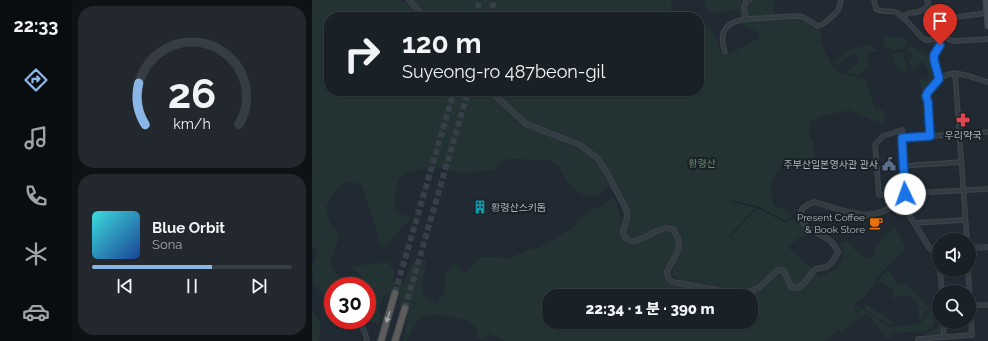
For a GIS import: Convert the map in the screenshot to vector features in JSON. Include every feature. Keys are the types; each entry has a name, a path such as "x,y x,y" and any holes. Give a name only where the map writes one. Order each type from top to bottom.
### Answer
{"highway":[{"path":"381,341 395,293"},
{"path":"395,341 405,308"}],"main road":[{"path":"986,0 988,26"}],"street":[{"path":"409,0 420,12"},
{"path":"746,19 744,8 746,1 749,0"},
{"path":"725,52 721,41 724,31 730,23 746,19 796,16 803,17 818,26 824,24 835,15 838,11 841,0"},
{"path":"874,0 876,10 894,12 902,17 921,37 926,40 944,37 953,41 988,39"},
{"path":"927,0 939,38 940,45 934,55 939,79"},
{"path":"902,17 912,12 917,13 929,6"},
{"path":"931,12 938,12 956,17 987,13"},
{"path":"956,73 966,233"},
{"path":"930,136 928,102 926,96 939,79 949,74 956,73 988,82"},
{"path":"495,96 526,124 580,145 598,159 626,210 627,215 623,232 626,239 629,241 636,241 660,230 668,228 674,230 678,237 680,246 678,254 667,272 668,277 672,282 738,294 749,292 761,287 778,270 782,270 785,272 791,286 796,288 801,286 816,269 826,267 831,264 838,252 829,240 806,227 801,222 800,214 803,208 815,202 844,211 864,215 874,214 895,204 900,205 932,249"},
{"path":"905,194 902,130 883,136 875,145 879,195 905,194 988,189"},
{"path":"902,138 988,132"},
{"path":"903,166 962,162"},
{"path":"914,223 965,220"},
{"path":"976,248 988,247"},
{"path":"976,305 988,305"},
{"path":"363,329 367,341"},
{"path":"944,329 944,337"},
{"path":"918,340 972,335 972,329"},
{"path":"962,336 963,341"}],"green space":[{"path":"312,0 398,0 411,7 415,12 324,12 324,96 491,96 517,121 589,154 598,164 609,185 599,195 589,196 579,193 567,182 559,166 548,160 507,159 499,163 495,169 472,173 461,173 435,168 412,171 406,173 398,181 394,209 401,214 411,217 410,221 402,227 391,241 383,247 379,244 376,228 361,184 345,182 332,195 326,210 330,222 338,232 338,241 330,261 332,268 340,277 324,277 324,293 317,289 313,281 312,265 318,250 312,248"},
{"path":"412,0 673,0 671,6 672,12 422,12"},
{"name":"황령산","path":"705,0 774,0 774,19 799,20 821,30 821,42 832,66 839,73 865,79 875,108 884,110 885,124 864,117 850,110 819,117 809,123 809,135 813,142 815,161 810,165 782,165 775,175 771,184 771,193 774,206 787,210 795,221 813,233 797,239 788,247 812,269 803,282 795,286 781,267 774,271 757,286 749,289 720,289 681,281 672,273 682,249 678,236 671,226 661,227 639,238 631,239 628,237 626,232 629,217 612,177 596,154 578,143 525,121 497,96 704,96 704,22 712,31 723,56 746,46 760,37 759,33 740,23 740,11 730,10 718,13 709,10 704,5"},
{"path":"885,37 902,37 907,43 903,48 895,50 883,46"},
{"path":"872,44 873,49 878,51 867,53 868,69 862,71 859,76 846,72 858,63 859,58 856,53 836,65 834,62 855,46 856,48"},
{"path":"910,45 930,57 934,75 923,91 919,81 922,79 925,81 929,74 925,63 920,62 917,67 912,70 909,61 913,57 911,50 906,51"},
{"path":"903,52 907,69 902,73 901,70 898,71 897,66 895,66 892,54"},
{"path":"610,198 615,198 620,214 621,234 622,237 628,242 634,244 669,230 676,237 677,245 675,253 667,269 666,275 668,281 677,285 696,289 542,289 542,329 758,329 758,292 768,284 779,272 783,273 791,289 799,289 805,285 815,272 820,276 837,269 844,255 839,243 847,240 851,246 866,259 875,255 875,248 894,226 906,248 880,274 868,293 854,304 856,312 859,315 852,324 843,332 838,329 825,341 507,341 488,333 484,339 476,339 478,330 469,321 444,315 428,315 418,319 406,341 403,341 409,309 399,307 400,295 384,295 379,307 380,318 378,323 376,322 376,277 361,277 360,274 348,266 388,262 394,271 394,282 402,286 412,264 424,259 426,262 422,283 423,296 436,303 443,295 446,286 444,278 445,274 455,264 466,274 479,257 498,257 509,259 528,250 539,248 573,228 583,215 590,212 589,209 600,207 611,200"},
{"path":"888,270 898,284 907,285 927,306 932,305 932,307 926,311 921,320 918,320 919,310 915,301 905,295 901,295 894,299 892,297 894,294 892,288 878,281"},
{"path":"855,304 861,310 863,309 884,324 894,327 921,323 928,313 932,311 932,328 925,331 890,333 890,339 887,339 867,313 857,320 860,314"},
{"path":"866,304 875,311 884,314 885,317 897,325 888,324 879,319 864,308"},
{"path":"312,311 321,323 319,341 312,341"},
{"path":"944,329 944,334 942,336 926,337 926,333"}],"waterway":[{"path":"731,201 757,207 786,222 795,216"},
{"path":"729,237 757,207"}],"tunnel":[{"path":"476,12 480,0"},
{"path":"491,12 494,0"},
{"path":"395,293 453,96"},
{"path":"405,308 467,96"}],"place":[{"name":"우리약국","path":"963,120"},
{"name":"주부산일본영사관 관사","path":"889,164"},
{"name":"황령산스키돔","path":"480,207"},
{"name":"Present Coffee & Book Store","path":"876,223"}],"route":[{"path":"905,194 902,138 930,136 928,102 926,96 939,79 935,66 934,55 940,45"}]}
